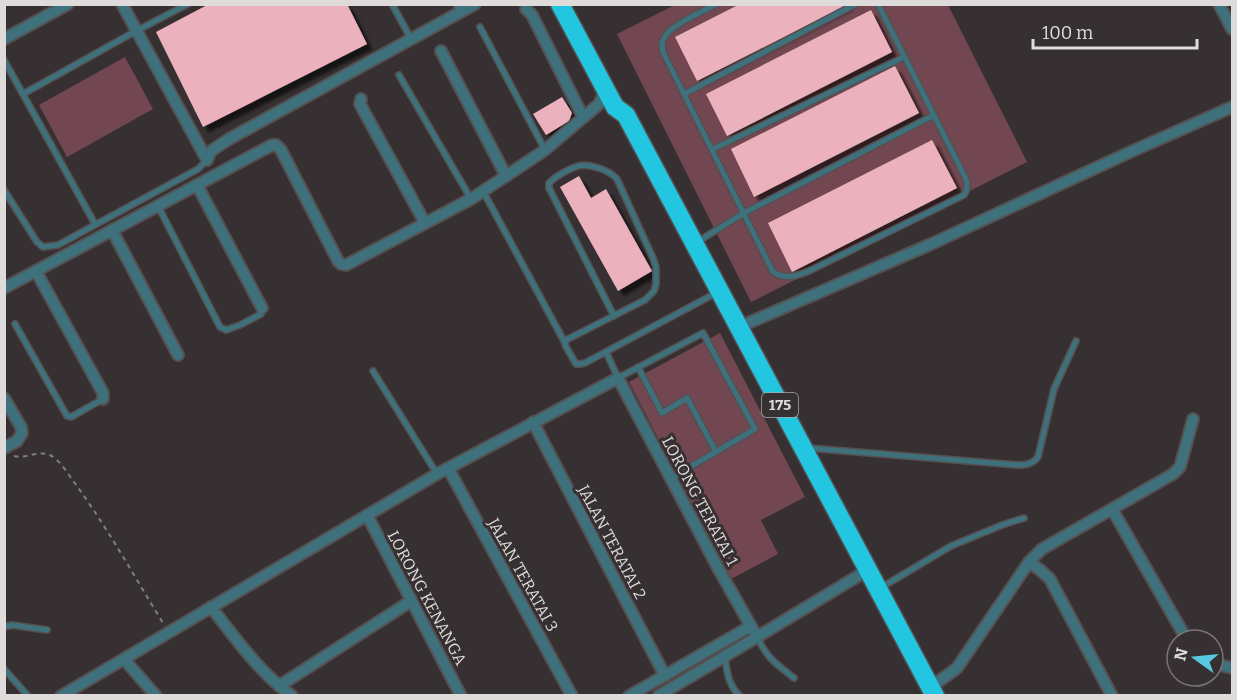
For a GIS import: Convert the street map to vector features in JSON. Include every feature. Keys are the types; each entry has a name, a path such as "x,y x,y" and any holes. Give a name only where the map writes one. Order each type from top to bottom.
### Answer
{"highway":[{"name":"175","path":"560,4 611,103 720,291 933,692"},
{"name":"175","path":"573,4 625,101 611,103"}],"street":[{"path":"4,39 68,4"},
{"path":"122,4 207,160"},
{"path":"207,160 211,151 229,140 411,39 458,8 475,4"},
{"path":"1219,4 1233,29"},
{"path":"526,9 532,15 582,117"},
{"path":"441,51 506,176"},
{"path":"361,99 360,104 425,223"},
{"path":"4,288 274,145 281,150 338,261 344,265 471,199 544,150 582,117 611,103"},
{"path":"739,327 929,246 1128,153 1233,107"},
{"path":"197,185 262,308"},
{"path":"112,230 178,355"},
{"path":"36,271 103,393 103,399"},
{"path":"61,696 437,474 618,378"},
{"name":"LORONG TERATAI 1","path":"618,378 757,637"},
{"path":"4,398 21,427 22,433 9,452"},
{"path":"933,692 957,668 1029,562 1042,549 1173,474 1180,467 1192,418"},
{"name":"JALAN TERATAI 2","path":"533,422 665,676"},
{"name":"JALAN TERATAI 3","path":"448,468 572,696"},
{"path":"1112,509 1180,628"},
{"name":"LORONG KENANGA","path":"367,515 461,696"},
{"path":"1029,562 1050,579 1112,696"},
{"path":"658,696 868,570"},
{"path":"279,686 411,601"},
{"path":"211,607 252,660 292,696"},
{"path":"629,696 751,626"},
{"path":"124,659 156,696"}],"lane":[{"path":"23,94 188,4"},
{"path":"392,4 411,39"},
{"path":"716,4 668,32 662,44 663,52 773,272 787,277 810,271 964,195 966,191 967,181 878,4"},
{"path":"684,94 856,4"},
{"path":"480,27 544,150"},
{"path":"713,150 904,57"},
{"path":"4,60 95,224"},
{"path":"399,75 471,199"},
{"path":"694,244 744,213 934,115"},
{"path":"4,190 37,242 43,247 58,245 198,169 207,160"},
{"path":"565,343 566,340 614,316 645,300 650,296 656,284 656,267 653,258 617,179 602,169 577,166 553,179 549,183 549,188 614,316"},
{"path":"483,191 578,364 585,363 720,291"},
{"path":"158,206 220,327 226,330 240,325 261,314 262,308"},
{"path":"15,324 67,416 71,417 103,399"},
{"path":"606,352 618,378 703,333 755,429 671,478"},
{"path":"803,448 1017,465 1034,462 1039,454 1054,389 1076,341"},
{"path":"638,367 662,413 687,398 716,452"},
{"path":"374,371 437,474"},
{"path":"878,589 951,546 1024,518"},
{"path":"4,627 12,625 47,630"},
{"path":"757,637 772,661 794,678"},
{"path":"725,655 730,683 740,696"},
{"path":"4,669 28,696"}],"path":[{"path":"9,452 20,457 49,454 56,459 103,524 169,633"}],"shaded area":[{"path":"675,5 948,5 1027,162 751,302 617,34"},
{"path":"125,57 153,109 67,157 39,105"},
{"path":"720,333 805,497 761,520 778,554 731,579 629,382"}],"building":[{"path":"209,4 347,4 367,44 203,127 156,32"},
{"path":"740,4 849,4 697,81 675,37"},
{"path":"871,10 892,52 727,136 706,94"},
{"path":"895,66 919,113 754,197 731,149"},
{"path":"562,97 572,113 569,121 546,135 533,114"},
{"path":"932,140 957,188 792,272 768,223"},
{"path":"579,176 591,198 606,189 652,271 618,291 560,187"}]}
